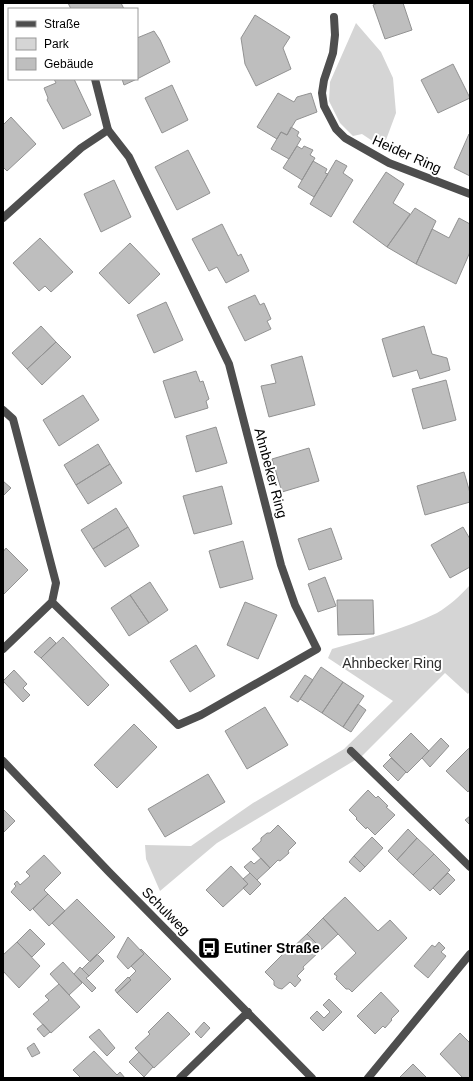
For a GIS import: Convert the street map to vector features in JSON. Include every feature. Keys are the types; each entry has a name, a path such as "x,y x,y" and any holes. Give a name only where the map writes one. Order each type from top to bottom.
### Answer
{"street":[{"name":"Heider Ring","path":"334,16 335,35 333,53 324,80 322,93 324,106 336,129 344,138 389,164 470,194"},
{"path":"3,218 81,148 108,130 95,80"},
{"name":"Ahnbeker Ring","path":"52,602 178,725 201,715 317,648 295,605 281,565 229,364 129,157 108,130"},
{"path":"3,410 13,419 56,583 52,602 3,649"},
{"path":"351,751 470,867"},
{"name":"Schulweg","path":"3,761 109,872 312,1078"},
{"path":"368,1078 470,954"},
{"path":"180,1078 248,1012"}],"green space":[{"path":"356,23 381,52 393,78 396,113 383,148 362,134 353,136 340,123 329,101 330,82"},
{"name":"Ahnbecker Ring","path":"470,585 470,691 468,694 445,673 362,756 217,843 160,891 146,859 145,845 191,846 253,803 344,749 393,701 328,658 332,649 399,629 437,613 455,600"}],"building":[{"path":"68,3 121,3 124,8 70,8"},
{"path":"378,3 403,3 412,30 385,39 373,5"},
{"path":"255,15 290,37 283,48 291,69 256,86 245,64 241,38"},
{"path":"154,31 160,40 170,62 138,78 138,38"},
{"path":"453,64 470,98 438,113 421,80"},
{"path":"54,80 74,80 91,115 63,129 47,100 48,98 44,88 56,83"},
{"path":"122,80 135,80 124,85"},
{"path":"172,85 188,120 162,133 145,98"},
{"path":"278,93 294,102 297,97 311,93 317,112 296,120 287,135 281,132 277,139 257,127"},
{"path":"11,117 36,144 7,171 3,167 3,125"},
{"path":"291,127 299,132 297,136 301,139 289,159 271,149 281,132 287,135"},
{"path":"470,134 470,176 454,168"},
{"path":"297,146 302,149 304,146 313,150 310,155 315,158 302,180 283,168"},
{"path":"188,150 210,193 177,210 155,167"},
{"path":"336,160 347,166 343,173 353,180 331,217 310,204"},
{"path":"313,161 327,169 325,173 328,174 314,197 298,187"},
{"path":"386,172 404,184 393,203 410,214 387,247 353,222"},
{"path":"114,180 131,217 101,232 84,194"},
{"path":"415,208 436,221 416,264 387,247"},
{"path":"459,218 470,224 470,252 456,284 416,264 432,229 449,238"},
{"path":"222,224 238,256 241,254 249,271 226,283 217,267 209,271 192,239"},
{"path":"40,238 73,272 51,292 45,286 39,291 13,263"},
{"path":"130,243 160,274 129,304 99,273"},
{"path":"255,295 260,305 264,303 271,319 267,321 271,329 245,341 228,307"},
{"path":"166,302 183,340 154,353 137,315"},
{"path":"41,326 56,342 27,369 12,353"},
{"path":"424,326 432,354 447,358 450,370 420,379 417,370 393,377 382,339"},
{"path":"56,342 71,357 42,385 27,369"},
{"path":"302,356 315,405 269,417 261,386 276,383 271,365"},
{"path":"196,371 200,382 203,381 209,399 206,401 208,408 175,418 163,381"},
{"path":"446,380 456,420 423,429 412,389"},
{"path":"83,395 99,420 59,446 43,420"},
{"path":"216,427 227,463 196,472 186,436"},
{"path":"98,444 110,464 76,485 64,465"},
{"path":"309,448 319,481 282,492 272,459"},
{"path":"110,464 122,483 88,504 76,485"},
{"path":"464,472 470,493 470,502 425,515 417,486"},
{"path":"3,481 11,488 3,496"},
{"path":"222,486 232,524 194,534 183,496"},
{"path":"116,508 128,527 93,549 81,530"},
{"path":"128,527 139,546 105,567 93,549"},
{"path":"463,527 470,539 470,567 450,578 431,545"},
{"path":"331,528 342,559 309,570 298,539"},
{"path":"243,541 253,579 220,588 209,551"},
{"path":"6,548 28,570 3,595 3,552"},
{"path":"325,577 336,606 318,612 308,584"},
{"path":"150,582 168,610 149,623 130,595"},
{"path":"130,595 149,623 129,636 111,608"},
{"path":"337,600 373,600 374,634 338,635"},
{"path":"245,602 277,615 258,659 227,645"},
{"path":"50,637 56,643 41,658 34,652"},
{"path":"63,637 109,685 88,706 41,658"},
{"path":"196,645 215,676 190,692 170,661"},
{"path":"321,667 343,682 322,713 300,699"},
{"path":"14,670 27,684 23,688 30,695 23,702 3,681"},
{"path":"305,675 313,680 298,702 290,697"},
{"path":"343,682 364,696 343,727 322,713"},
{"path":"358,704 366,710 351,732 343,727"},
{"path":"265,707 288,745 247,769 225,731"},
{"path":"134,724 157,747 117,788 94,765"},
{"path":"411,733 429,751 407,773 389,755"},
{"path":"441,738 449,746 430,767 422,758"},
{"path":"470,748 470,789 468,792 446,771"},
{"path":"391,758 406,772 398,781 383,766"},
{"path":"208,774 225,802 165,837 148,809"},
{"path":"368,790 376,798 378,796 388,806 386,807 395,815 375,835 367,827 366,829 349,810"},
{"path":"3,809 15,821 3,833"},
{"path":"470,816 470,825 465,820"},
{"path":"278,825 296,843 288,851 289,853 280,861 278,860 270,868 252,849 261,841 261,838 267,833 270,833"},
{"path":"408,829 417,838 397,860 388,851"},
{"path":"372,837 383,848 365,867 354,856"},
{"path":"417,838 434,854 413,875 397,860"},
{"path":"434,854 450,870 430,891 413,875"},
{"path":"44,855 61,873 44,890 48,894 30,911 11,892 16,886 14,884 17,881 20,885 30,876 26,872"},
{"path":"354,856 365,867 360,872 349,862"},
{"path":"261,858 270,868 257,880 244,867 251,861 254,864"},
{"path":"231,866 248,884 223,907 206,890"},
{"path":"250,873 261,884 250,895 243,888 248,884 243,879"},
{"path":"448,873 455,880 440,895 433,888"},
{"path":"48,894 65,911 49,926 33,909"},
{"path":"345,897 378,931 390,920 407,938 352,992 349,989 346,989 336,979 337,976 334,974 356,953 323,918"},
{"path":"77,899 115,937 90,962 52,923"},
{"path":"323,918 338,934 322,949 307,934"},
{"path":"30,929 45,944 32,957 17,942"},
{"path":"307,934 322,949 303,967 304,969 297,976 301,980 295,987 290,982 282,989 278,988 274,985 274,981 265,972 286,951 287,953"},
{"path":"128,937 144,954 128,969 117,957"},
{"path":"17,942 40,966 19,988 3,971 3,955"},
{"path":"439,942 445,948 441,952 446,956 428,978 414,966 432,945 435,947"},
{"path":"141,949 171,979 137,1013 117,993 131,980 129,978 136,971 131,966 144,954 140,950"},
{"path":"97,954 104,961 89,976 82,969"},
{"path":"63,962 82,983 69,995 50,974"},
{"path":"80,967 89,976 86,978 96,988 92,992 74,974"},
{"path":"128,977 131,980 117,993 115,990"},
{"path":"59,984 80,1007 51,1033 33,1014 49,1000 45,996"},
{"path":"381,992 399,1011 385,1028 383,1026 375,1034 357,1016"},
{"path":"329,999 342,1012 323,1031 310,1018 317,1011 324,1018 330,1012 323,1005"},
{"path":"168,1012 190,1034 154,1068 135,1048 150,1034 148,1032"},
{"path":"204,1022 210,1028 201,1038 195,1032"},
{"path":"43,1024 50,1032 44,1037 37,1029"},
{"path":"99,1029 115,1048 107,1056 89,1037"},
{"path":"460,1033 470,1043 470,1078 463,1078 440,1054"},
{"path":"34,1043 40,1053 32,1057 27,1048"},
{"path":"94,1051 117,1075 120,1072 125,1078 81,1078 73,1070"},
{"path":"139,1052 153,1067 144,1077 129,1062"},
{"path":"413,1064 427,1078 399,1078"}],"place":[{"name":"Eutiner Straße","path":"209,948"}]}
